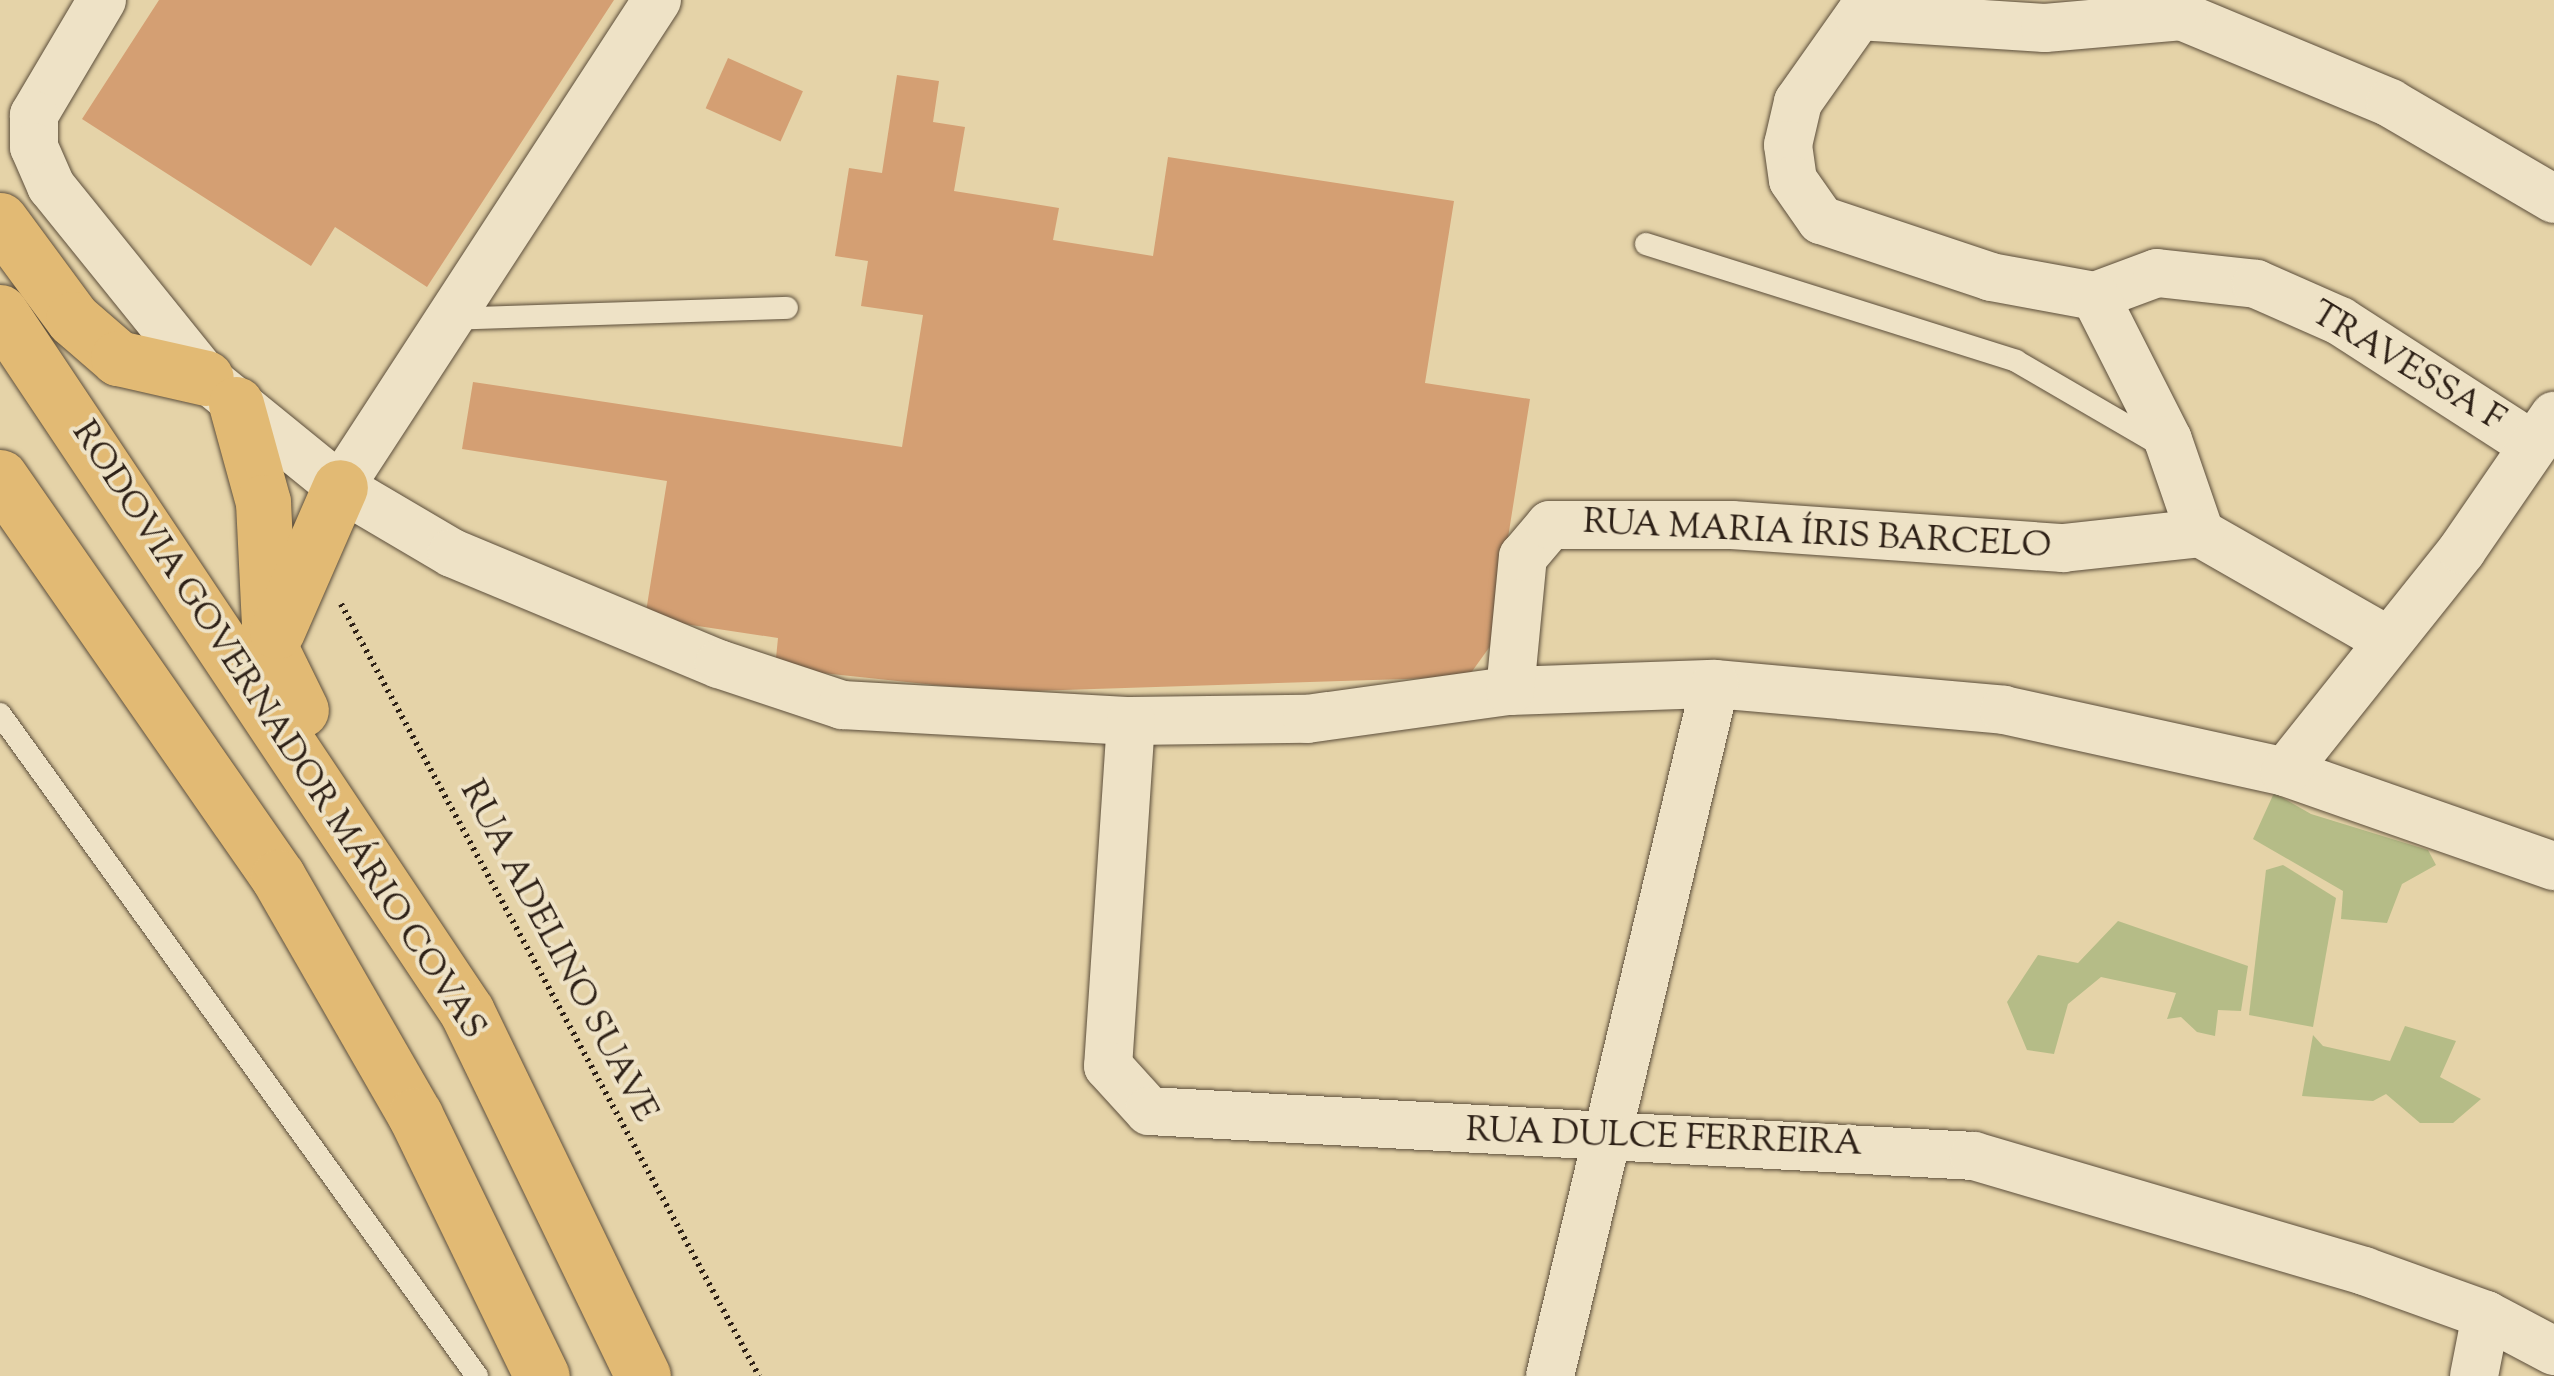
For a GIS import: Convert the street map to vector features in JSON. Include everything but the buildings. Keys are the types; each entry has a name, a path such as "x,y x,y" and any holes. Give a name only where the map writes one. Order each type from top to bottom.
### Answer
{"highway":[{"path":"0,220 73,319 118,358 221,391 262,502 270,647 308,725 334,810"},
{"name":"RODOVIA GOVERNADOR MÁRIO COVAS","path":"0,312 467,1012 643,1376"},
{"path":"270,647 340,487"},
{"path":"10,499 278,877 415,1115 542,1376"}],"street":[{"path":"102,0 50,80 34,114 34,147 51,186 221,391 340,487 517,584 842,705 1131,721 1307,720 1510,691 1715,684 2004,710 2285,772 2554,866"},
{"path":"340,487 656,0"},
{"path":"2384,638 2200,534 2173,453 2094,296 1991,277 1821,220 1793,180 1788,145 1798,102 1864,8 2045,28 2164,8 2390,103 2554,199"},
{"name":"TRAVESSA F","path":"2094,296 2157,273 2256,284 2340,321 2542,430"},
{"path":"2285,772 2384,638 2462,550 2542,430"},
{"name":"RUA MARIA ÍRIS BARCELO","path":"1510,691 1522,557 1550,525 1732,525 2063,548 2200,534"},
{"path":"1550,1376 1715,684"},
{"name":"RUA DULCE FERREIRA","path":"1131,721 1108,1066 1132,1100 1148,1112 1609,1139 1788,1140 1974,1156 2154,1203 2486,1315 2554,1350"},
{"path":"2474,1376 2486,1315"}],"lane":[{"path":"1646,244 2016,361 2173,453"},
{"path":"449,319 787,308"},
{"path":"0,714 477,1376"}],"path":[{"name":"RUA ADELINO SUAVE","path":"312,550 759,1376"}],"green space":[{"path":"2274,793 2311,814 2428,850 2436,865 2402,884 2387,923 2341,919 2343,891 2253,839"},
{"path":"2283,865 2336,898 2313,1027 2249,1015 2266,870"},
{"path":"2118,921 2248,966 2241,1011 2218,1010 2215,1036 2197,1032 2181,1017 2167,1019 2176,993 2101,977 2068,1004 2054,1054 2027,1050 2007,1002 2038,955 2078,963"},
{"path":"2405,1026 2456,1041 2440,1077 2481,1099 2453,1123 2420,1123 2386,1094 2373,1101 2302,1096 2313,1035 2323,1046 2390,1061"}]}
